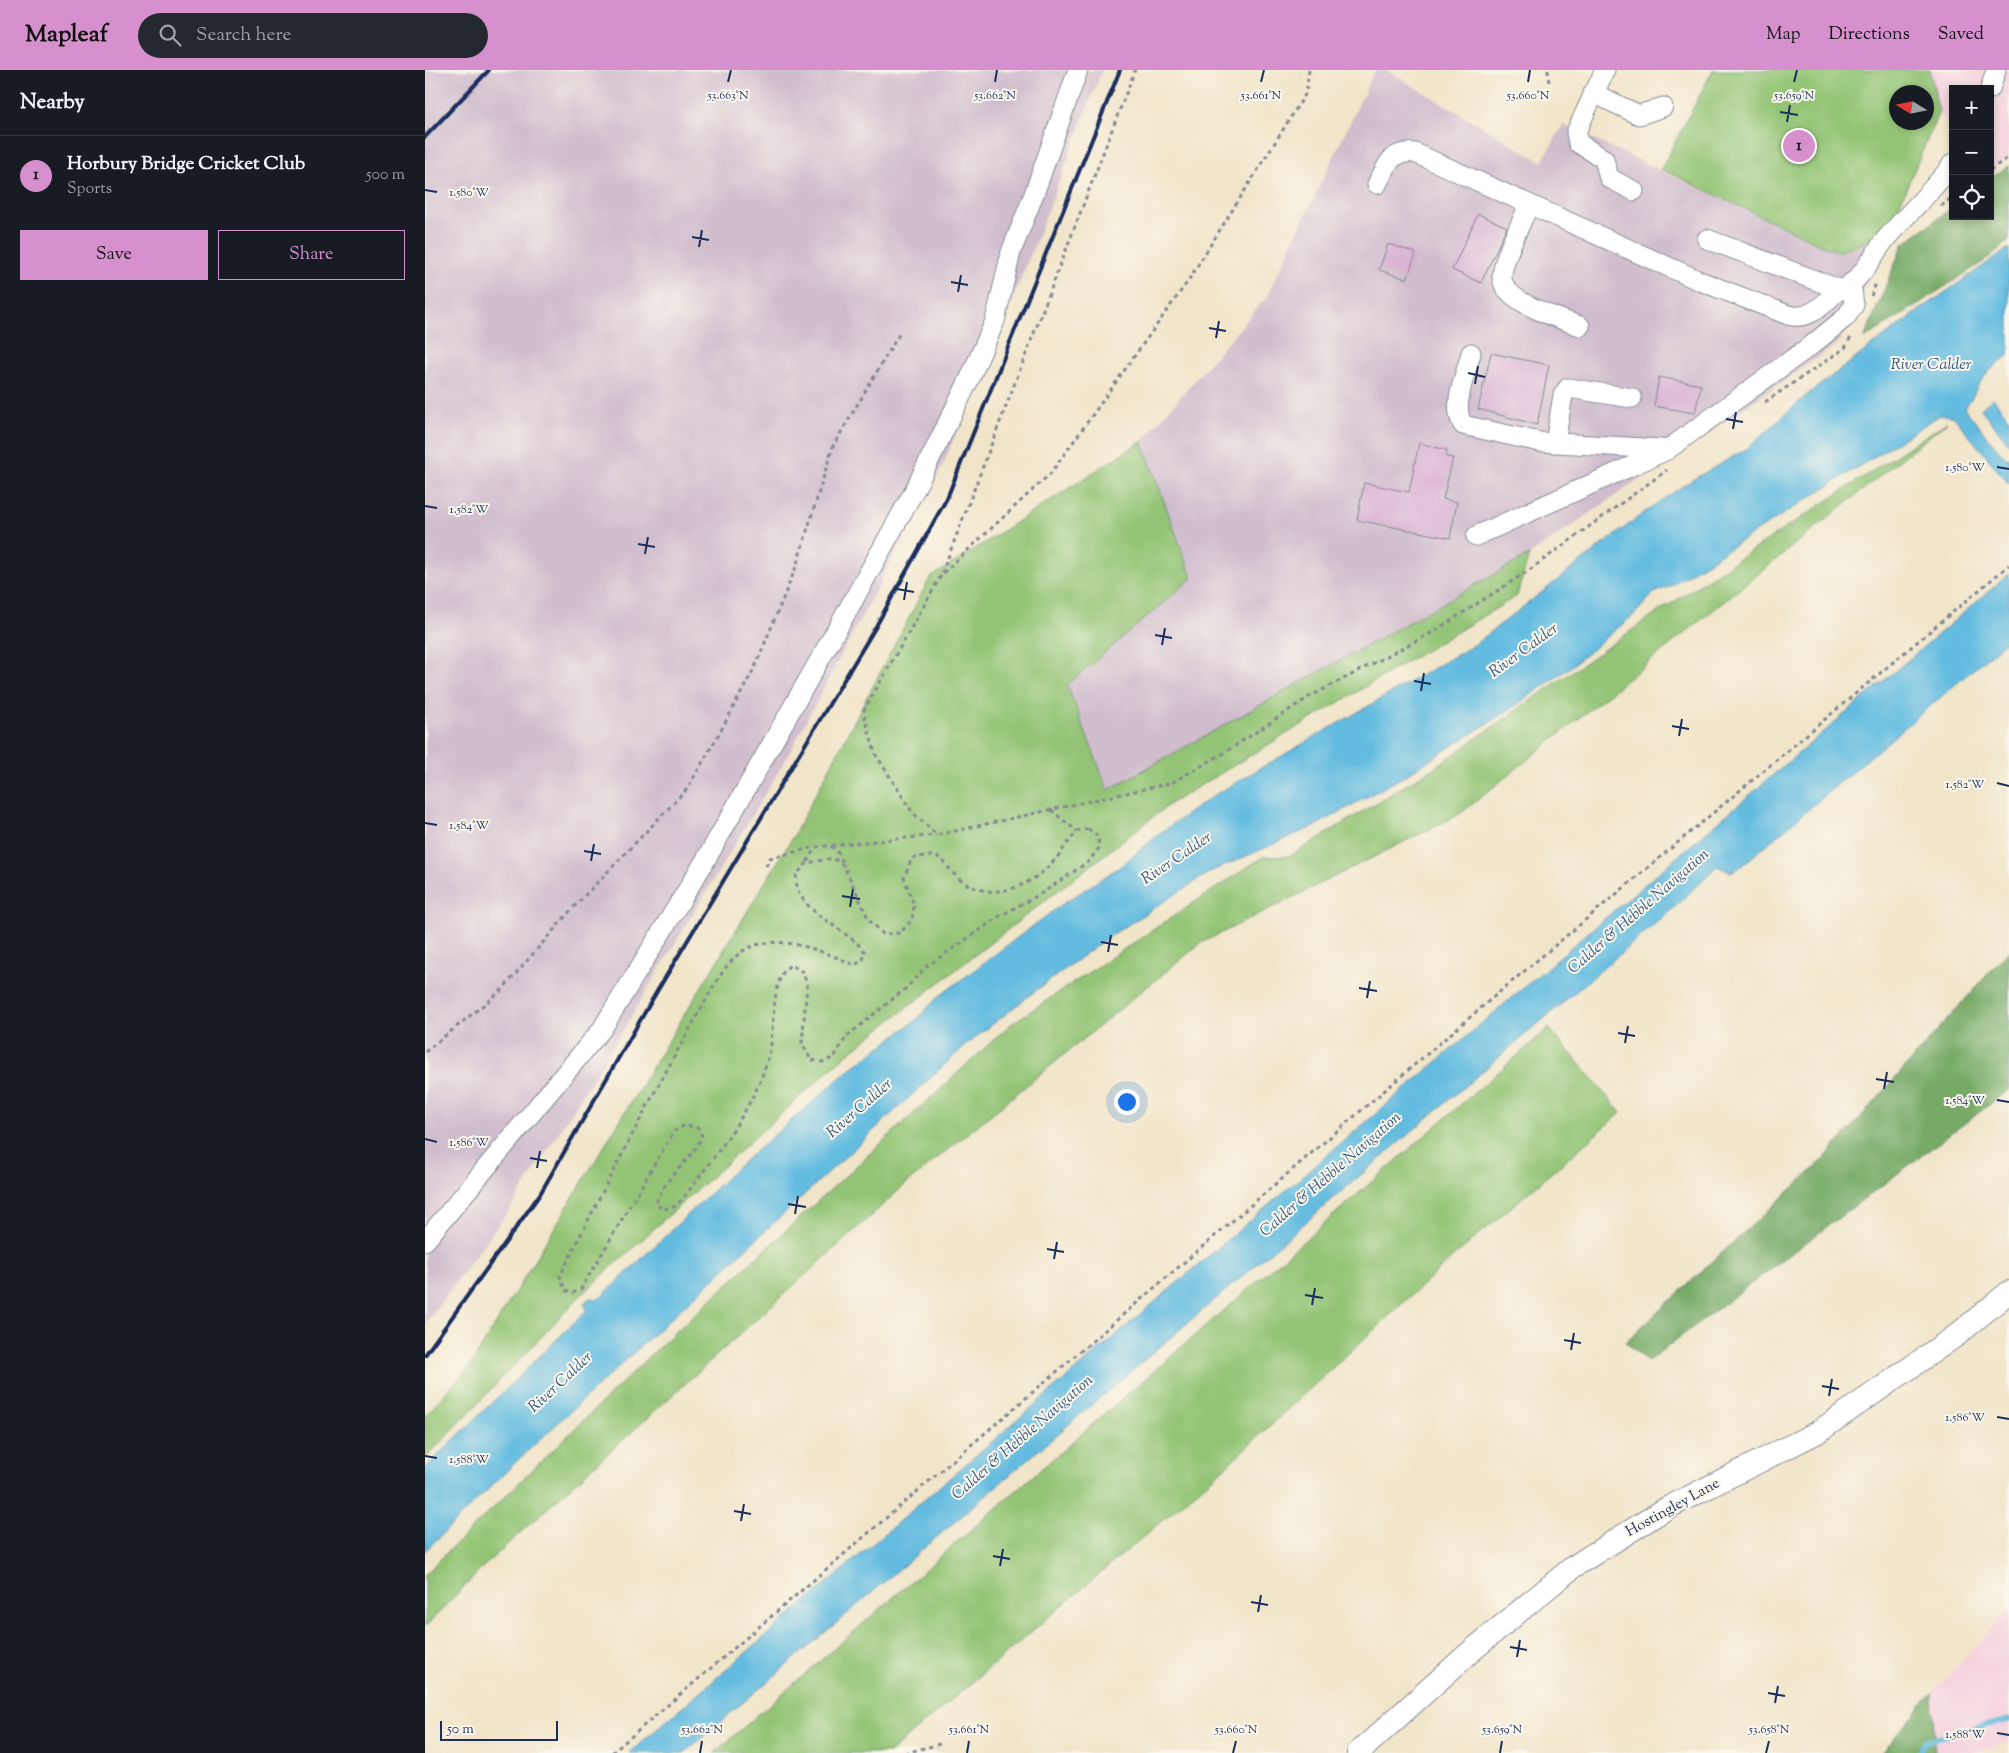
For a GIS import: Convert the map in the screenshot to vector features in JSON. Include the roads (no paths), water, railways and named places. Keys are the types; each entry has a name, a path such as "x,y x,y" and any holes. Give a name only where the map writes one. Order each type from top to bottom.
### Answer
{"main road":[{"name":"Hostingley Lane","path":"1358,1753 1469,1653 1573,1567 1667,1508 1818,1432 1957,1335 2009,1292"}],"street":[{"path":"425,1241 602,1030 705,861 840,624 913,493 970,378 995,321 1011,252 1034,194 1078,70"},
{"path":"1605,70 1593,92 1576,132 1578,143 1604,159 1609,178 1634,191"},
{"path":"1991,85 1996,70"},
{"path":"1593,92 1639,115 1663,107"},
{"path":"1377,184 1392,157 1403,151 1415,153 1700,281 1797,317 1815,311 1844,287 1949,169"},
{"path":"1529,205 1504,267 1503,282 1526,305 1580,326"},
{"path":"1476,536 1670,458 1846,317 1854,305 1844,287 1707,239"},
{"path":"1471,354 1458,407 1458,417 1463,425 1540,442 1670,458"},
{"path":"1555,443 1563,395 1568,388 1632,398"}],"water":[{"name":"River Calder","path":"2009,248 2009,355 1979,384 1964,408 2006,459 2009,457 2009,484 1953,416 1940,415 1670,586 1654,593 1636,613 1572,666 1515,706 1406,775 1315,826 1210,872 1104,940 967,1044 519,1459 425,1551 425,1468 587,1310 584,1303 590,1298 599,1299 740,1165 849,1070 916,1020 937,998 1061,905 1121,866 1160,833 1216,794 1474,645 1650,508 1692,480 1748,448 1808,394 1917,312"},
{"path":"1993,398 2009,418 2009,444 1981,409"},
{"name":"Calder & Hebble Navigation","path":"2009,574 2009,639 1739,868 1730,872 1717,866 1676,906 684,1753 629,1753 1143,1312"}],"waterway":[{"path":"1918,1753 1927,1740 2009,1720"}],"railway":[{"path":"425,137 489,70"},
{"path":"425,1355 540,1194 656,993 875,628 947,498 1120,70"}],"place":[{"name":"Horbury Bridge Cricket Club","path":"1799,146"}]}
